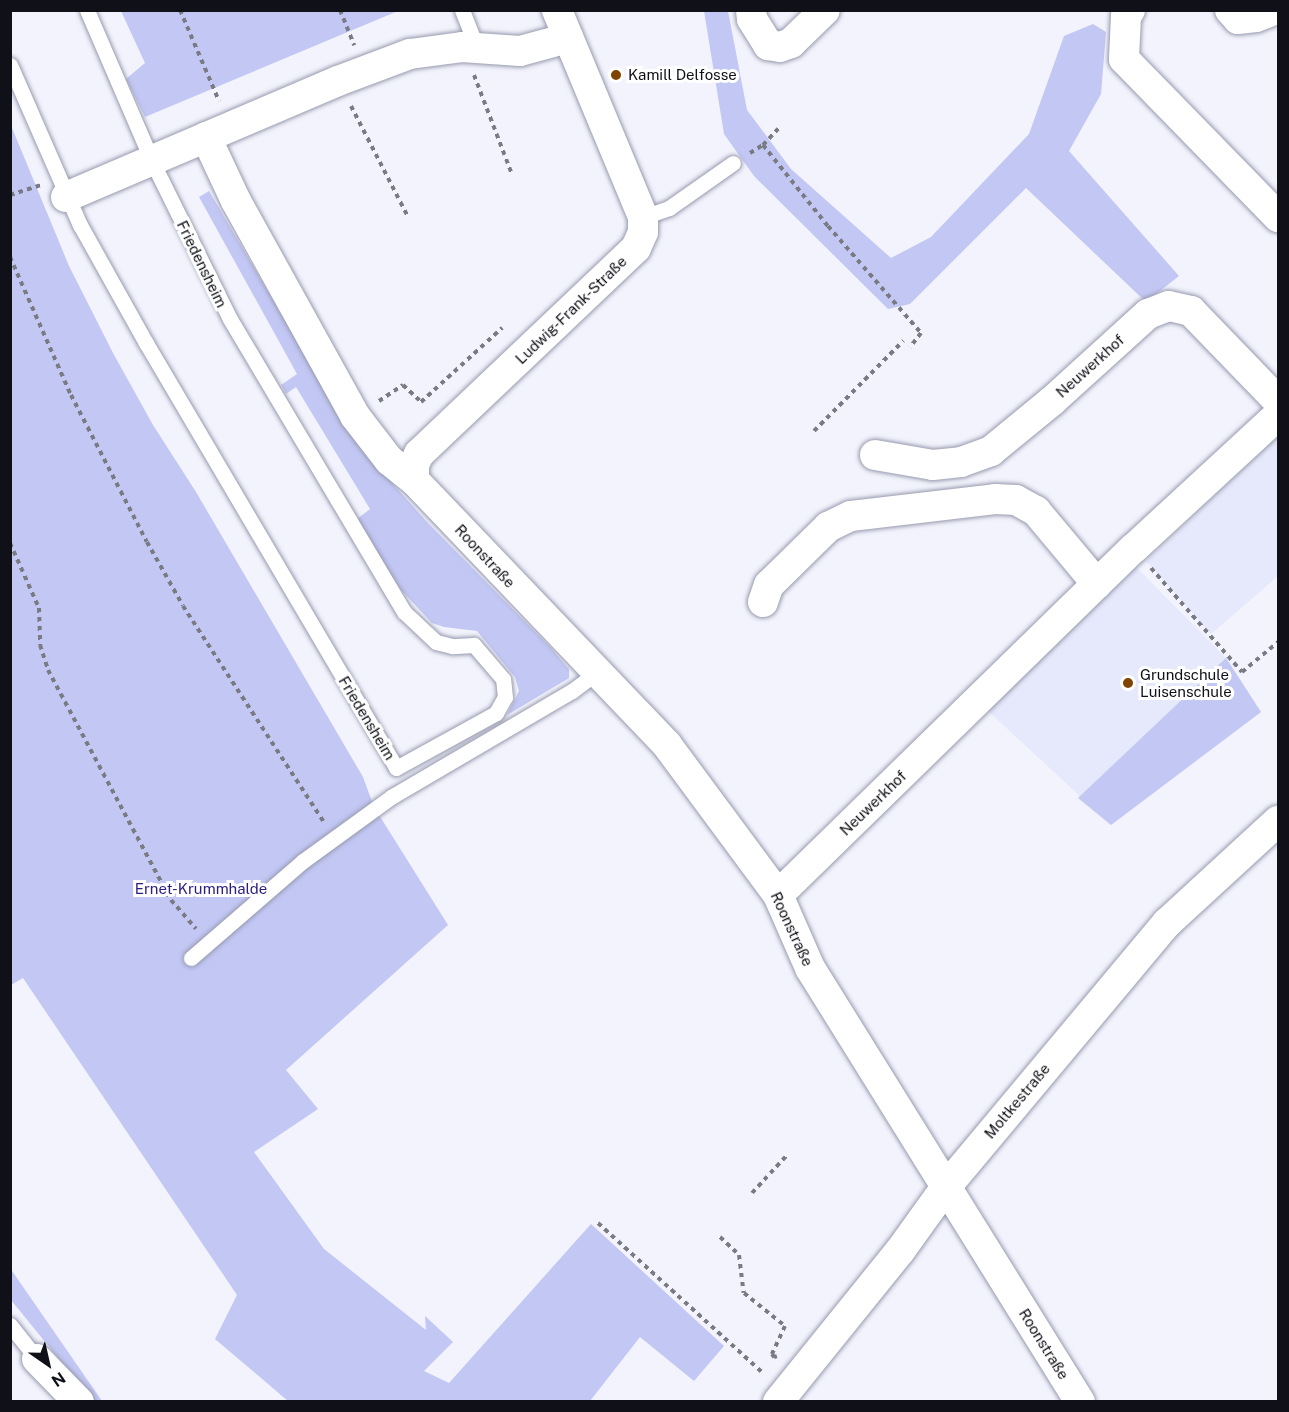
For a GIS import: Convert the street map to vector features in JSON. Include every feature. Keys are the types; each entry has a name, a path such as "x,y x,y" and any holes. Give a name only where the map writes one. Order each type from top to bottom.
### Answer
{"street":[{"path":"557,10 643,217"},
{"path":"751,10 752,19 768,45 780,47 791,43 825,10"},
{"path":"1130,10 1126,16 1124,59 1278,217"},
{"path":"1230,10 1238,19 1256,17 1274,10"},
{"path":"66,197 351,76 410,54 470,47 520,51 568,38"},
{"path":"218,132 237,201 355,416 389,460 414,480"},
{"name":"Ludwig-Frank-Straße","path":"414,480 414,465 419,454 636,248 643,232 643,217"},
{"name":"Neuwerkhof","path":"875,455 933,465 961,462 991,451 1148,314 1169,306 1191,311 1278,401"},
{"name":"Neuwerkhof","path":"778,895 1134,548 1278,415"},
{"name":"Roonstraße","path":"414,480 687,768 778,895 810,968 1080,1401"},
{"path":"763,602 769,585 828,526 851,516 995,499 1016,500 1036,511 1097,584"},
{"name":"Moltkestraße","path":"778,1401 900,1251 946,1187 1167,922 1278,821"},
{"path":"37,1359 79,1401"}],"lane":[{"name":"Friedensheim","path":"10,65 66,197 146,343 396,768 496,712 505,697 502,679 474,645 452,646 436,642 404,612 230,319 152,161 87,10"},
{"path":"462,10 470,47"},
{"path":"643,217 669,208 733,163"},
{"path":"191,958 212,942 232,920 334,838 391,797 572,691 596,674"},
{"path":"10,1325 37,1359"}],"path":[{"path":"180,10 218,132"},
{"path":"340,10 351,76 408,217"},
{"path":"470,47 511,172"},
{"path":"733,163 764,145 779,128"},
{"path":"764,145 828,226 921,333 910,347"},
{"path":"10,257 71,395 162,570 334,838"},
{"path":"355,416 403,386 421,402 502,328"},
{"path":"814,431 903,341"},
{"path":"10,543 39,608 40,645 48,670 171,900 193,927 212,942"},
{"path":"1134,548 1242,672 1278,642"},
{"path":"752,1193 788,1154"},
{"path":"598,1223 753,1365"},
{"path":"720,1237 739,1255 744,1293 785,1326"}],"shaded area":[{"path":"1278,436 1278,576 1211,634 1146,561"},
{"name":"Grundschule Luisenschule","path":"1136,567 1226,658 1261,712 1111,825 986,709"}],"green space":[{"path":"121,11 398,11 145,117 126,79 145,63"},
{"path":"704,11 728,11 747,110 791,169 891,258 931,237 1029,134 1064,36 1093,24 1106,32 1101,94 1069,151 1179,276 1146,302 1026,188 910,304 888,309 754,176 724,134"},
{"name":"Ernet-Krummhalde","path":"10,123 69,266 113,353 153,425 196,492 363,777 374,807 448,925 286,1070 318,1109 254,1152 324,1249 426,1330 425,1316 453,1342 424,1371 449,1383 591,1224 724,1346 694,1381 640,1337 590,1401 288,1401 215,1339 237,1295 23,978 11,985"},
{"path":"209,191 335,406 373,462 428,523 549,646 569,669 569,678 507,715 519,691 515,677 477,631 444,627 432,623 401,590 356,520 370,509 296,387 286,394 281,385 297,374 199,197"},
{"path":"1226,658 1261,712 1111,825 1078,798"},
{"path":"10,1268 102,1401 93,1401 11,1300"}],"place":[{"name":"Kamill Delfosse","path":"616,75"},
{"name":"Grundschule Luisenschule","path":"1128,683"}]}
